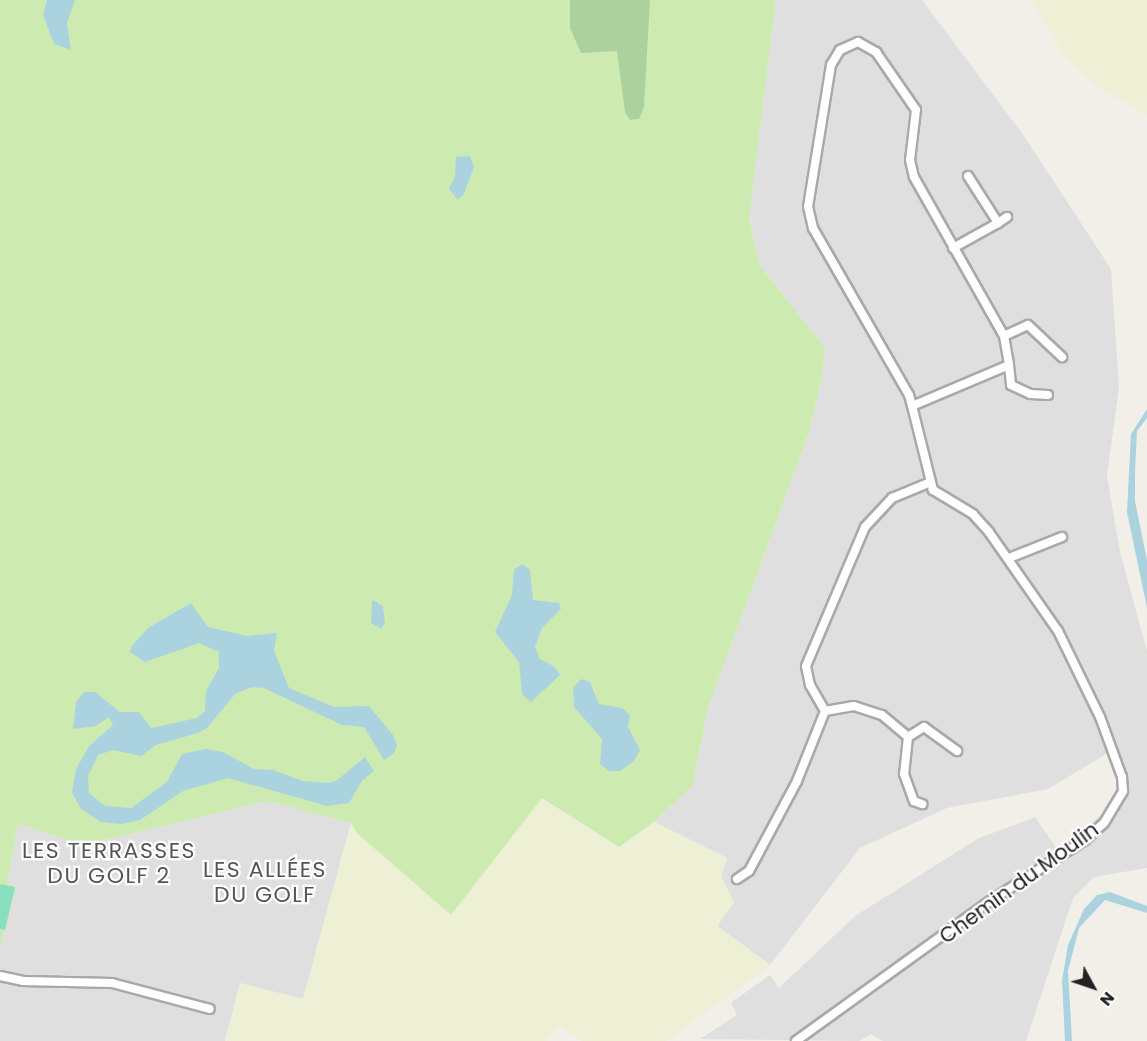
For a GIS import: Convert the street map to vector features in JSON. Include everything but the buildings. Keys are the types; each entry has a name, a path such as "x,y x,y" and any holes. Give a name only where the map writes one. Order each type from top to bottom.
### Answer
{"street":[{"path":"825,711 810,685 806,666 865,527 892,498 931,482 909,395 852,292 823,251 808,207 827,81 840,50 858,42 869,45 916,110 912,169 953,248 1004,336 1011,385 1030,394 1047,394"},
{"path":"968,176 998,223"},
{"path":"953,248 1007,218"},
{"path":"1004,336 1028,325 1062,357"},
{"path":"912,406 1009,365"},
{"name":"Chemin du Moulin","path":"796,1041 990,901 1085,840 1104,823 1118,802 1122,777 1100,717 1058,631 1009,558 973,514 939,497 931,482"},
{"path":"1009,558 1062,537"},
{"path":"825,711 854,706 873,712 908,737"},
{"path":"737,879 749,870 796,782 825,711"},
{"path":"908,737 924,727 957,751"},
{"path":"908,737 904,774 914,801 922,804"},
{"path":"0,976 23,981 112,983 210,1010"}],"shaded area":[{"path":"776,0 922,0 1024,136 1111,269 1119,387 1107,476 1120,552 1147,651 1147,868 1094,877 1073,898 1026,1041 883,1041 871,1034 859,1041 700,1039 737,1015 731,1003 770,975 779,988 855,916 979,838 1035,817 1057,849 1125,798 1113,750 1048,789 947,808 860,848 770,965 717,926 734,902 721,877 727,858 654,822 693,785 707,711 808,435 821,382 825,347 760,266 749,218"},
{"path":"267,801 351,823 303,999 240,984 225,1041 0,1041 0,947 16,887 7,884 18,824 84,845"}],"green space":[{"path":"0,0 776,0 749,219 760,266 825,347 821,382 808,435 707,711 693,785 654,822 619,847 542,798 451,915 358,834 351,823 267,801 84,845 18,824 7,884 16,887 0,947"},
{"path":"570,0 650,0 644,107 639,119 630,120 625,112 617,51 581,53 570,28"},
{"path":"1032,0 1147,0 1147,116 1098,87 1064,55"},
{"path":"542,798 618,847 654,822 727,858 721,877 734,902 717,926 770,965 666,1041 582,1041 558,1025 547,1041 225,1041 240,983 303,999 351,823 358,834 450,914"},
{"path":"0,884 15,887 5,930 0,929"}],"water":[{"path":"47,0 75,0 67,23 71,50 54,44 43,15"},
{"path":"470,156 474,167 464,194 458,200 449,189 455,176 456,157"},
{"path":"1147,409 1147,418 1137,431 1135,501 1147,560 1147,608 1127,512 1131,434"},
{"path":"523,564 530,570 533,600 559,603 561,609 542,628 535,647 540,659 555,667 560,675 531,702 522,694 519,662 495,632 512,595 514,569"},
{"path":"372,600 383,606 385,623 381,629 371,623"},
{"path":"191,603 208,627 247,636 277,633 274,651 289,688 334,707 369,706 393,735 397,745 394,753 384,760 364,727 342,725 264,688 252,687 235,694 207,728 198,733 156,745 141,756 113,750 98,755 88,776 89,793 105,806 131,808 167,782 182,754 206,749 223,752 254,769 273,770 303,781 327,783 336,781 365,757 374,771 362,781 349,803 327,806 228,778 183,791 140,820 121,824 101,822 81,809 72,793 76,769 89,746 113,725 109,717 96,726 73,729 76,702 84,692 95,692 120,712 139,712 151,728 197,718 205,711 206,691 219,668 219,652 199,643 145,662 130,652 131,647 148,628"},
{"path":"581,679 590,682 599,704 622,708 630,715 628,727 640,750 634,761 620,771 609,771 600,764 602,739 574,707 573,688"},
{"path":"1110,892 1147,906 1147,913 1105,900 1079,928 1068,971 1072,1041 1065,1041 1062,980 1068,945 1084,909 1097,895"}],"district":[{"name":"LES TERRASSES DU GOLF 2","path":"109,862"},
{"name":"LES ALLÉES DU GOLF","path":"265,882"}]}
